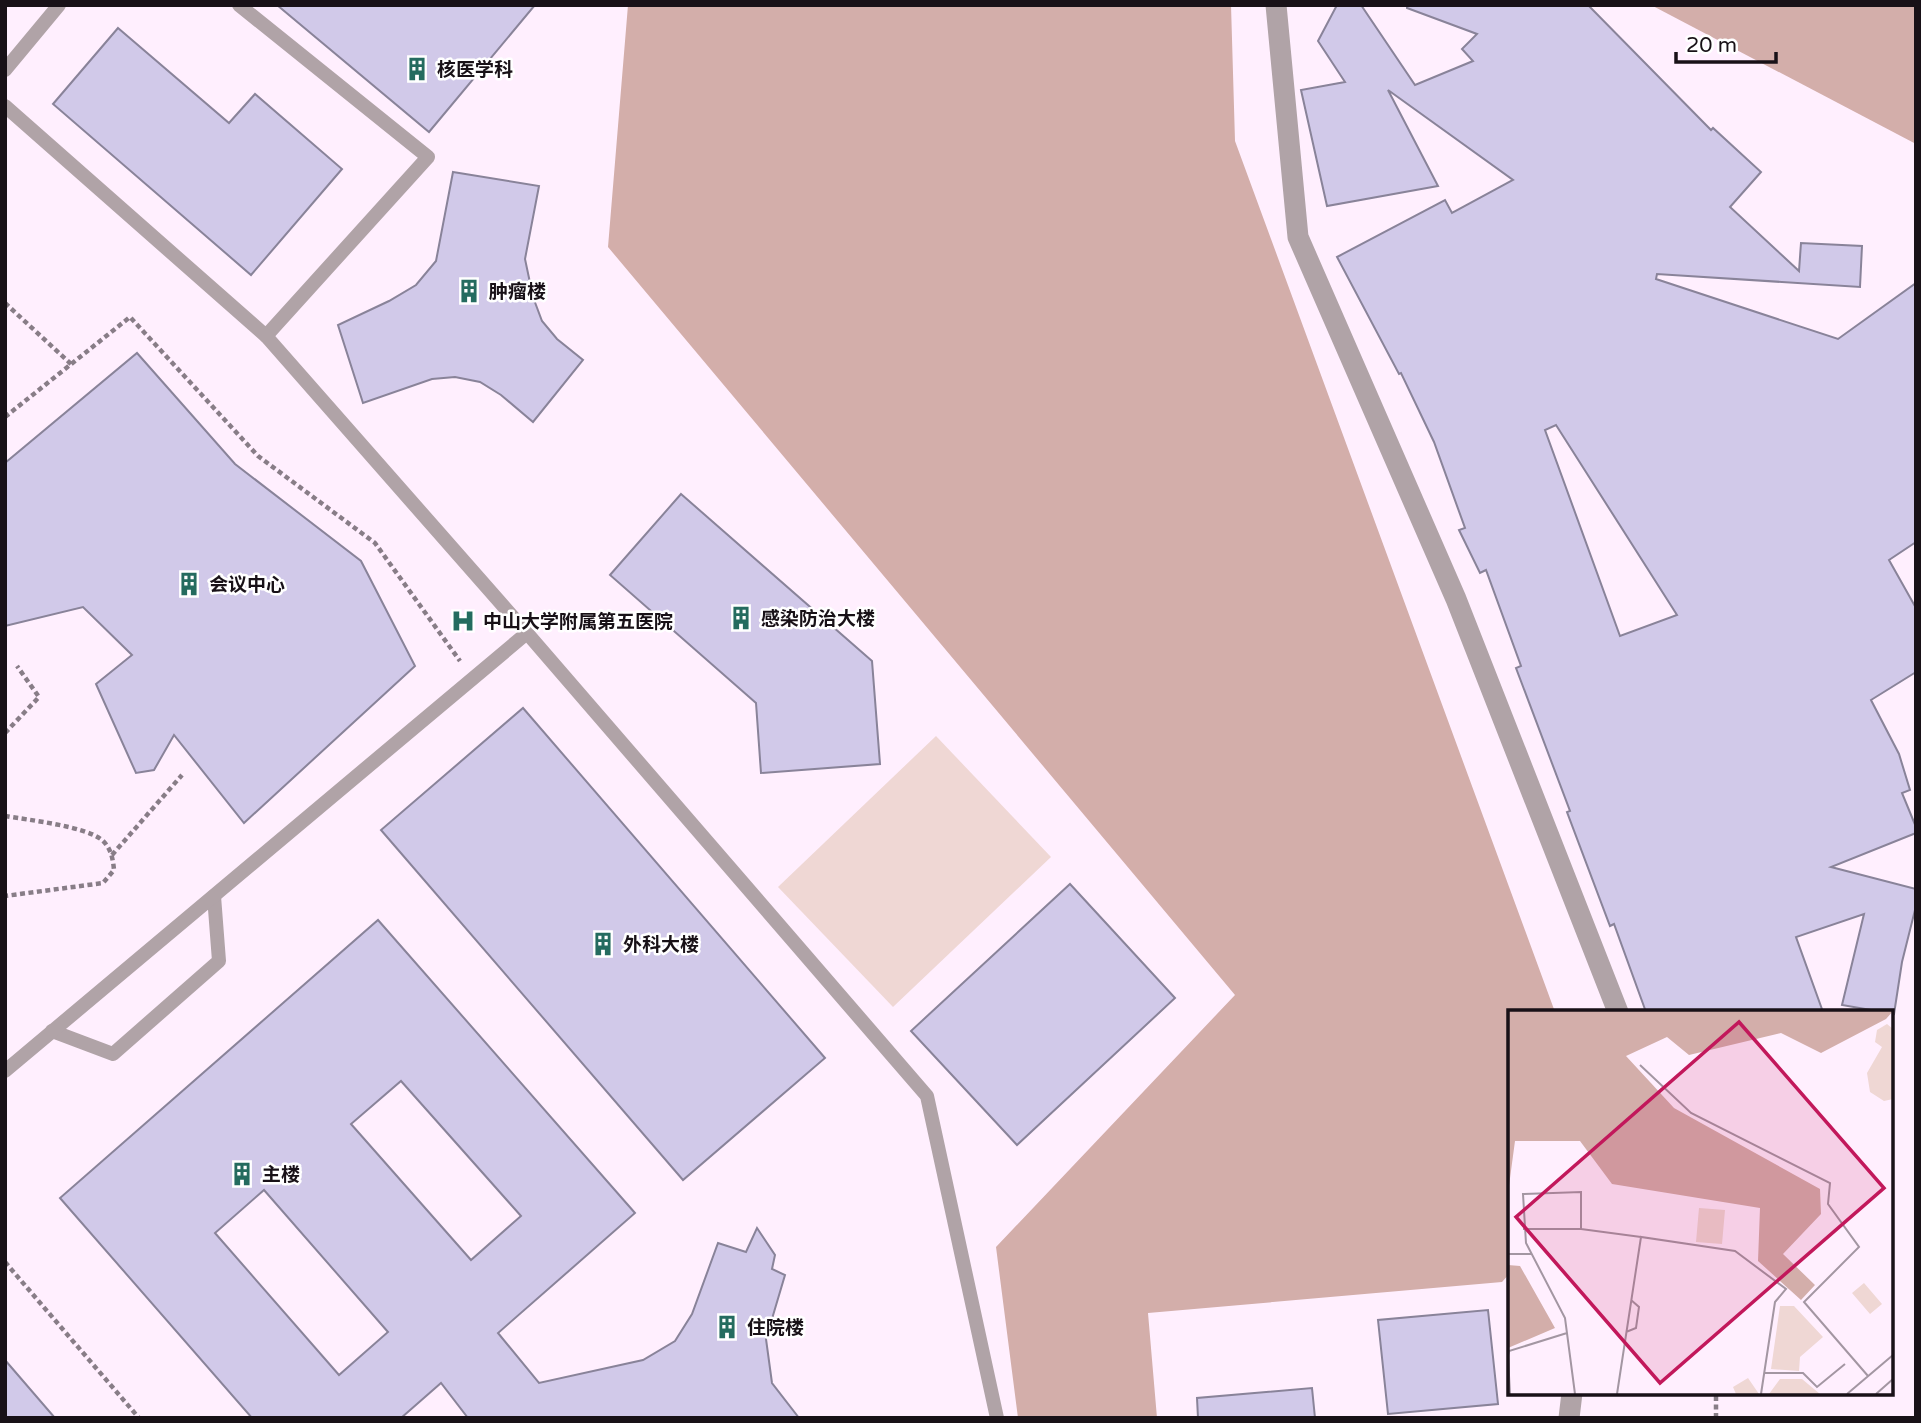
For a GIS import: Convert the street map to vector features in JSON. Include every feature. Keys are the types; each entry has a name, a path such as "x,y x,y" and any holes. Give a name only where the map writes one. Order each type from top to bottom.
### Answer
{"street":[{"path":"1276,5 1298,237 1456,599 1617,1010"},
{"path":"1569,1418 1572,1395"}],"lane":[{"path":"5,70 59,5"},
{"path":"239,5 428,157 267,336"},
{"path":"5,106 267,336 928,1096 997,1418"},
{"path":"5,1071 527,633"},
{"path":"52,1031 113,1054 219,961 214,896"}],"path":[{"path":"5,303 71,364"},
{"path":"5,417 130,317 258,456 375,543 473,678"},
{"path":"5,733 39,697 17,666"},
{"path":"112,855 181,775"},
{"path":"5,816 76,830 101,840 112,855 114,870 103,883 5,897"},
{"path":"5,1262 139,1418"},
{"path":"1716,1395 1716,1418"}],"shaded area":[{"path":"628,5 1231,5 1235,141 1554,1010 1508,1010 1508,1275 1502,1282 1148,1313 1157,1418 1018,1418 996,1247 1235,995 608,247"},
{"path":"1651,5 1916,5 1916,144"},
{"path":"936,736 1051,857 893,1007 778,887"}],"building":[{"name":"核医学科","path":"277,5 535,5 429,132"},
{"path":"1337,5 1361,5 1415,85 1473,61 1462,49 1477,34 1407,8 1407,5 1588,5 1711,130 1713,128 1761,172 1730,207 1799,271 1801,243 1862,246 1860,287 1657,274 1656,279 1838,339 1916,283 1916,542 1889,560 1916,608 1916,672 1871,700 1899,754 1910,790 1902,793 1916,833 1831,867 1916,889 1916,906 1902,962 1894,1014 1893,1010 1871,1010 1842,1005 1864,914 1796,937 1822,1010 1645,1010 1614,924 1610,926 1567,812 1570,811 1516,668 1521,666 1486,570 1480,573 1459,530 1465,528 1434,442 1401,373 1399,374 1337,257 1445,200 1452,213 1513,180 1388,90 1438,186 1327,206 1301,90 1345,82 1318,41","holes":["1556,425 1677,615 1620,636 1545,430"]},
{"path":"118,28 229,123 255,94 342,169 251,275 53,104"},
{"name":"肿瘤楼","path":"453,172 539,186 525,259 533,297 542,321 557,339 583,360 533,422 501,395 480,382 455,377 432,379 363,403 338,325 416,285 436,261"},
{"name":"会议中心","path":"137,353 235,464 361,561 415,666 244,823 174,735 154,770 136,773 96,684 132,655 83,607 5,626 5,463"},
{"name":"感染防治大楼","path":"681,494 872,661 880,764 761,773 756,703 610,575"},
{"name":"外科大楼","path":"523,708 825,1058 683,1180 381,830"},
{"path":"1070,884 1175,998 1017,1145 911,1031"},
{"name":"主楼","path":"378,920 635,1213 498,1333 539,1383 643,1360 675,1341 692,1314 718,1243 746,1252 757,1228 775,1255 772,1269 785,1275 766,1339 772,1383 799,1418 468,1418 441,1383 401,1418 252,1418 60,1198","holes":["401,1081 521,1216 471,1260 351,1124","264,1190 388,1332 339,1375 215,1233"]},
{"path":"1488,1310 1498,1404 1388,1414 1378,1320"},
{"path":"5,1360 55,1418 5,1418"},
{"path":"1312,1388 1315,1418 1198,1418 1197,1398"}],"place":[{"name":"核医学科","path":"417,69"},
{"name":"肿瘤楼","path":"469,291"},
{"name":"会议中心","path":"189,584"},
{"name":"感染防治大楼","path":"741,618"},
{"name":"中山大学附属第五医院","path":"463,621"},
{"name":"外科大楼","path":"603,944"},
{"name":"主楼","path":"242,1174"},
{"name":"住院楼","path":"727,1327"}]}
